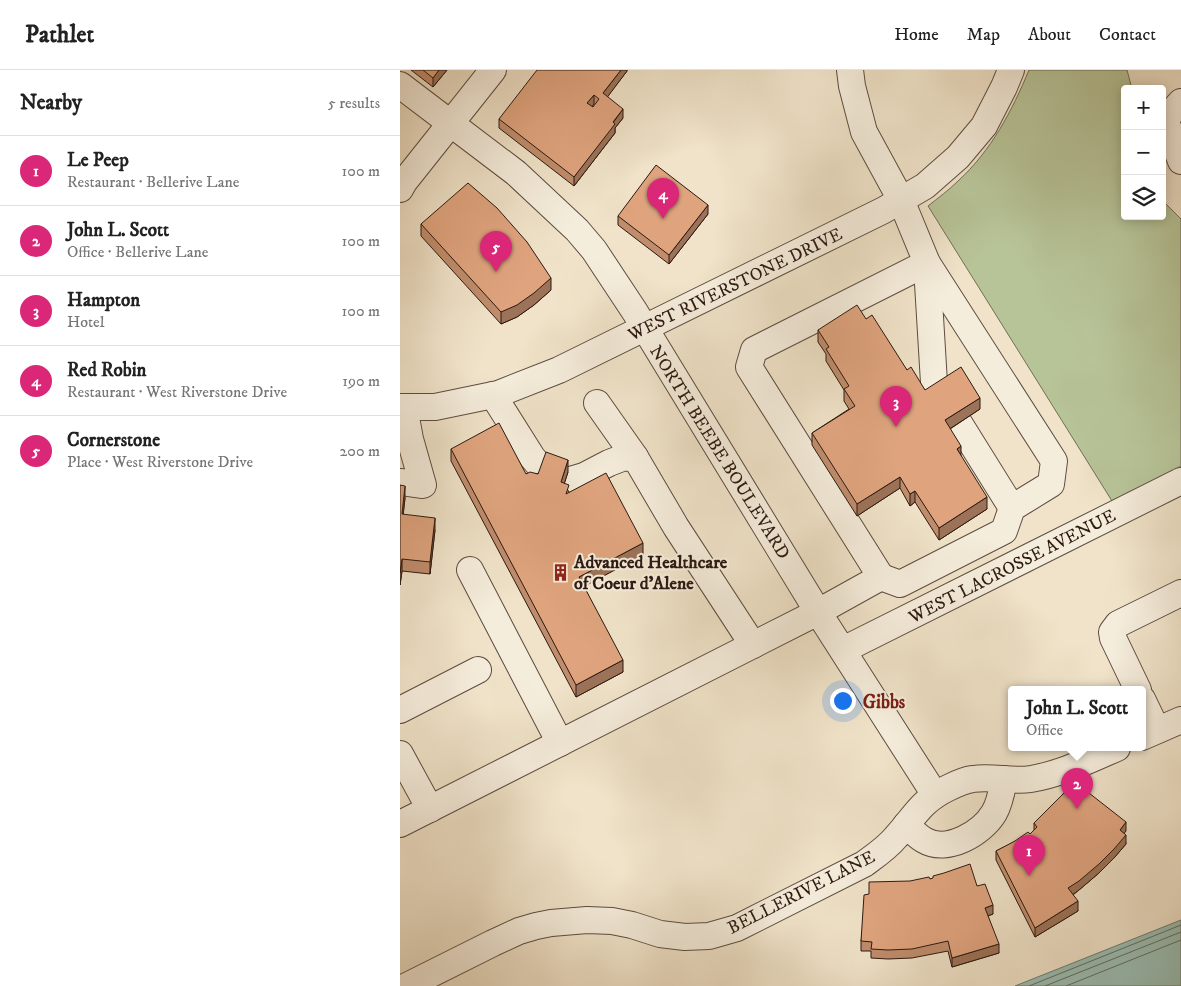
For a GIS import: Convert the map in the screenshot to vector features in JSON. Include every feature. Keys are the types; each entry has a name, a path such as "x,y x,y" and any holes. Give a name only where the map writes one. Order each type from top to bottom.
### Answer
{"street":[{"path":"400,189 493,70"},
{"path":"850,70 852,86 864,132 901,200 927,263 1054,461 1051,484 1012,508 1004,531 900,584 881,577 749,367 754,350 927,263"},
{"name":"WEST RIVERSTONE DRIVE","path":"402,407 435,407 493,396 559,370 901,200 924,186 958,157 984,126 1012,70"},
{"name":"NORTH BEEBE BOULEVARD","path":"400,85 516,173 577,230 603,263 818,612 935,795"},
{"path":"1181,102 1165,119 1181,161"},
{"path":"927,263 934,383 940,392"},
{"path":"493,396 532,457 554,475 567,481 584,476 622,458 634,458"},
{"path":"597,403 753,645"},
{"path":"400,482 423,485 402,407"},
{"path":"960,423 1012,508"},
{"name":"WEST LACROSSE AVENUE","path":"843,650 1181,481"},
{"path":"470,570 560,743"},
{"path":"400,824 818,612 881,577"},
{"path":"1136,686 1112,638 1112,632 1118,624 1181,592"},
{"path":"400,710 478,670"},
{"path":"1146,716 1150,734 1181,720"},
{"name":"BELLERIVE LANE","path":"407,986 518,931 536,926 565,921 612,921 660,934 685,937 709,936 738,928 864,864 881,852 920,808 935,795 960,782 973,779 1028,779 1045,777 1110,751"},
{"path":"400,754 430,809"},
{"path":"906,825 924,840 934,844 950,844 966,838 982,827 994,813 1004,779"}],"green space":[{"path":"1029,70 1127,70 1131,85 1121,85 1121,220 1166,220 1166,204 1181,219 1181,466 1112,501 928,206 951,188 981,157 1000,130"}],"water":[{"path":"1181,920 1181,986 1015,986"}],"building":[{"path":"423,70 439,70 433,78"},
{"path":"537,70 621,70 603,93 623,109 613,122 615,124 574,177 499,119","holes":["594,95 599,99 593,107 587,103"]},
{"path":"656,165 708,205 669,255 618,216"},
{"path":"468,183 497,208 527,242 551,278 517,305 501,312 421,224"},
{"path":"857,305 866,319 872,315 907,370 911,367 925,390 961,367 980,398 945,420 961,446 957,449 987,497 939,528 915,491 910,494 900,477 857,504 812,433 855,406 844,389 849,386 826,349 829,347 818,330"},
{"name":"Advanced Healthcare of Coeur d'Alene","path":"499,423 526,474 530,472 538,474 546,452 568,460 561,482 569,485 566,494 606,473 643,543 579,577 623,660 576,685 451,449"},
{"path":"400,485 405,486 402,514 435,518 430,562 402,559 400,573"},
{"path":"1075,782 1126,822 1120,830 1126,835 1099,864 1068,888 1078,901 1035,928 996,851 1028,832 1030,834 1037,827 1034,823"},
{"path":"970,864 977,886 985,884 993,905 985,908 999,944 952,958 948,941 912,949 888,950 871,949 872,942 861,941 864,895 869,894 869,882 910,881 929,877 930,879 933,876"}],"place":[{"name":"Red Robin","path":"663,219"},
{"name":"Cornerstone","path":"496,272"},
{"name":"Hampton","path":"896,427"},
{"name":"Advanced Healthcare of Coeur d'Alene","path":"560,572"},
{"name":"John L. Scott","path":"1077,809"},
{"name":"Le Peep","path":"1029,876"}],"district":[{"name":"Gibbs","path":"884,701"}]}
